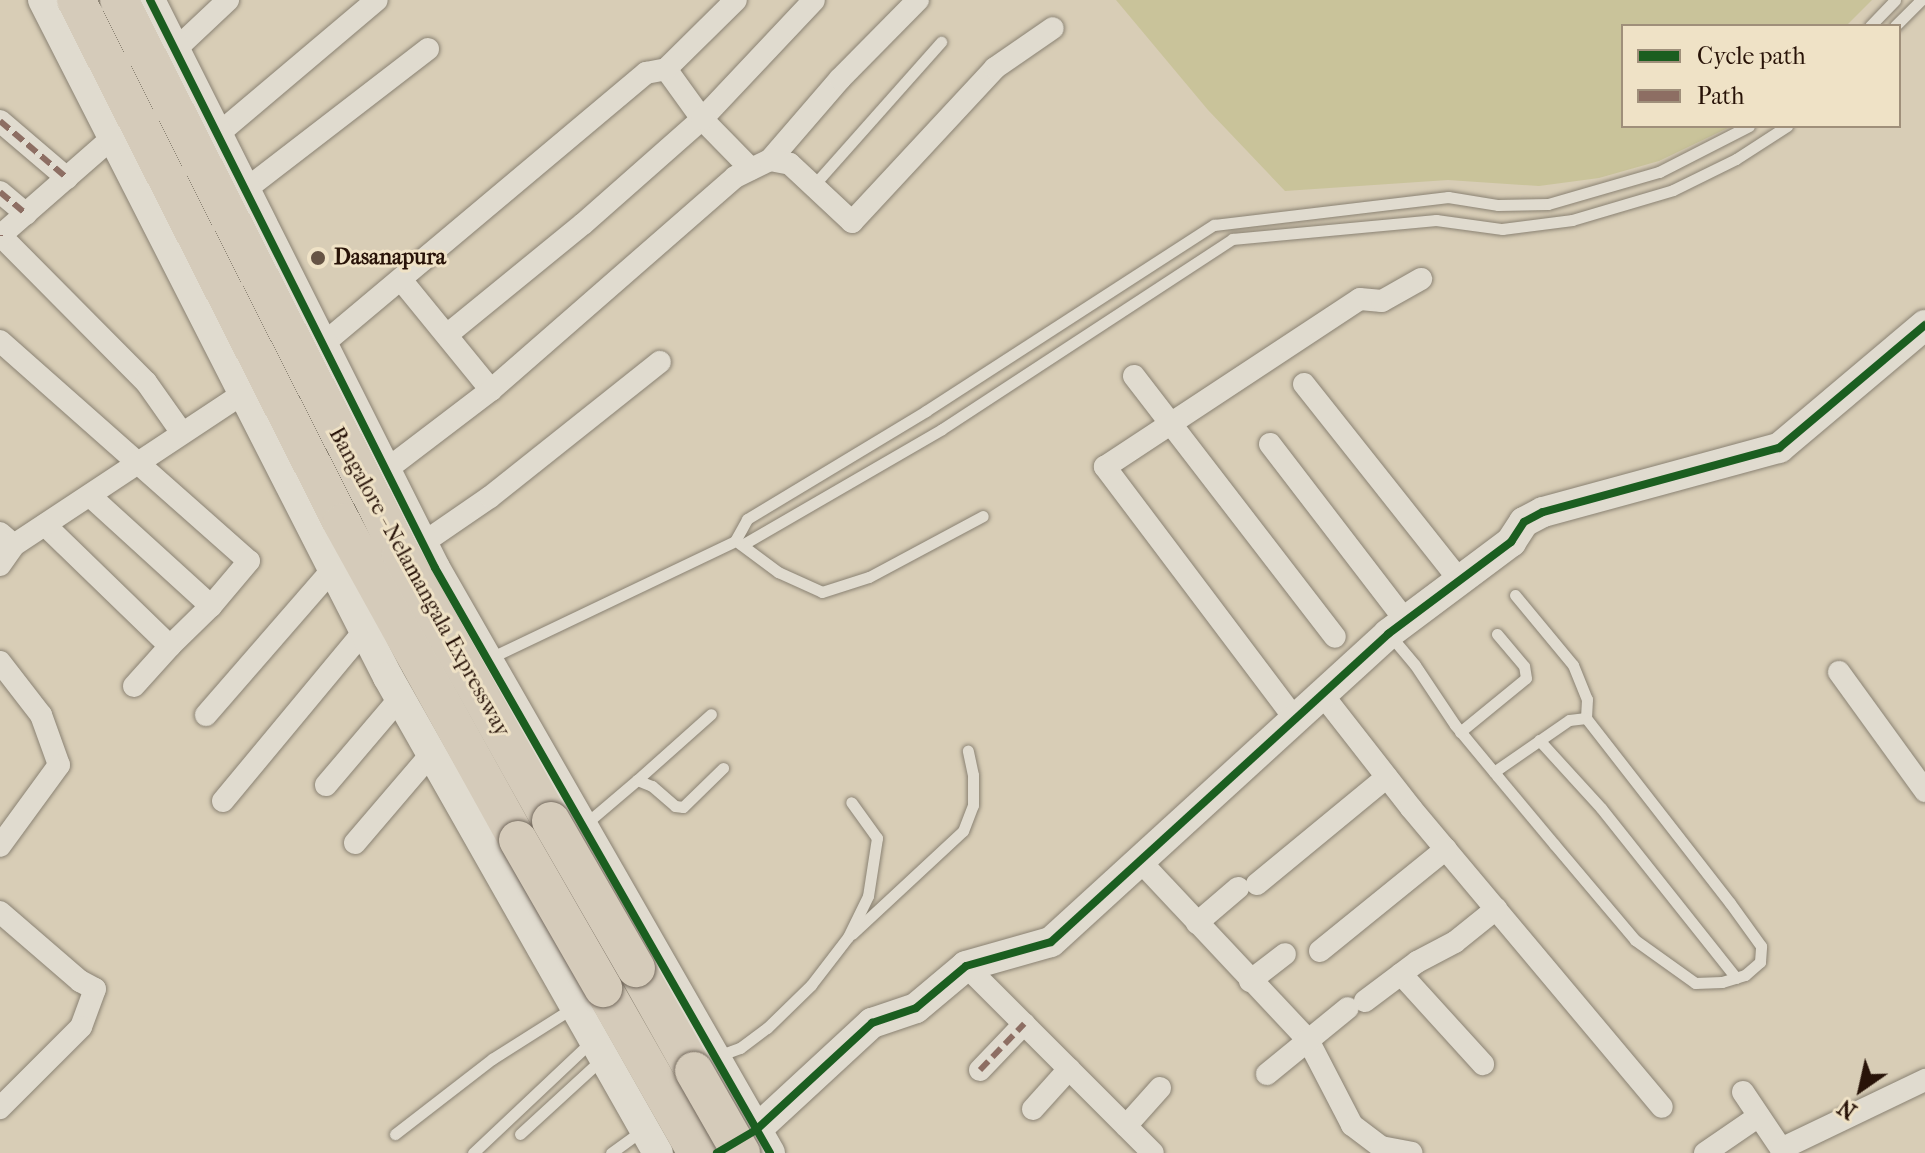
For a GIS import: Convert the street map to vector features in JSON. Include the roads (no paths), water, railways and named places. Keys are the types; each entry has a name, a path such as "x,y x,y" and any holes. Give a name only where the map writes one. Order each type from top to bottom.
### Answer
{"highway":[{"name":"Bangalore - Nelamangala Expressway","path":"76,0 401,554 756,1145"},
{"name":"Bangalore - Nelamangala Expressway","path":"119,0 220,244 378,592 697,1153"}],"street":[{"path":"43,0 364,631 652,1141"},
{"path":"150,0 423,543 715,1058 756,1145"},
{"path":"175,50 228,0"},
{"path":"217,135 377,0"},
{"path":"323,344 402,281 646,73 666,69 736,0"},
{"path":"448,334 583,224 702,119 814,0"},
{"path":"386,470 491,390 735,177 761,164 918,0"},
{"path":"666,69 702,119 761,164 790,164 852,222 995,68 1053,28"},
{"path":"245,190 428,49"},
{"path":"0,121 67,178"},
{"path":"112,138 0,236 146,382 182,433"},
{"path":"0,192 26,214"},
{"path":"1295,719 1105,467 1360,299 1382,301 1421,279"},
{"path":"402,281 491,390"},
{"path":"717,1153 756,1145 872,1023 916,1008 966,966 1051,942 1397,627 1511,542 1524,522 1543,512 1779,448 1925,325"},
{"path":"0,341 249,561 211,606 134,686"},
{"path":"423,543 490,497 660,362"},
{"path":"1134,376 1335,637"},
{"path":"1304,384 1460,581"},
{"path":"0,565 7,539 45,525 242,394"},
{"path":"1270,444 1397,627"},
{"path":"90,496 211,606"},
{"path":"45,525 170,646"},
{"path":"206,715 332,570"},
{"path":"223,801 364,631"},
{"path":"0,662 41,715 59,765 0,846"},
{"path":"1839,672 1925,791"},
{"path":"1322,694 1446,849 1662,1107"},
{"path":"326,785 400,698"},
{"path":"355,843 431,754"},
{"path":"1197,923 1387,777"},
{"path":"1320,951 1446,849"},
{"path":"1140,861 1308,1040 1352,1125 1381,1147 1411,1153"},
{"path":"527,924 615,884"},
{"path":"1267,1074 1356,1005 1455,942 1496,909"},
{"path":"0,912 80,981 95,989 81,1027 0,1108"},
{"path":"1250,981 1285,954"},
{"path":"966,966 1153,1153"},
{"path":"1401,974 1483,1064"},
{"path":"980,1070 1024,1024"},
{"path":"1033,1109 1069,1069"},
{"path":"1743,1092 1783,1151 1925,1080"},
{"path":"1126,1126 1160,1088"},
{"path":"1705,1153 1759,1116"}],"lane":[{"path":"1872,24 1895,0"},
{"path":"1897,24 1921,0"},
{"path":"813,186 941,42"},
{"path":"739,543 747,519 926,411 1214,225 1448,197 1498,205 1548,204 1659,172 1745,128"},
{"path":"487,659 739,543 942,429 1232,239 1436,220 1502,229 1572,220 1673,190 1736,159 1784,128"},
{"path":"739,543 778,572 822,592 869,577 983,516"},
{"path":"1397,627 1415,665 1460,732 1635,940 1695,983 1736,978 1760,962 1761,946 1586,718 1587,699 1573,665 1515,595"},
{"path":"1460,732 1526,678 1524,666 1497,634"},
{"path":"583,827 711,714"},
{"path":"1494,772 1569,720 1586,718"},
{"path":"1539,740 1601,808 1736,978"},
{"path":"715,1058 740,1048 767,1028 811,985 848,937 963,831 973,805 973,775 968,751"},
{"path":"637,780 652,786 675,806 683,807 723,768"},
{"path":"848,937 868,896 877,838 851,802"},
{"path":"395,1134 492,1059 574,1007"},
{"path":"520,1134 598,1049"},
{"path":"473,1153 598,1049"},
{"path":"611,1153 652,1141"}],"place":[{"name":"Dasanapura","path":"318,258"}]}
